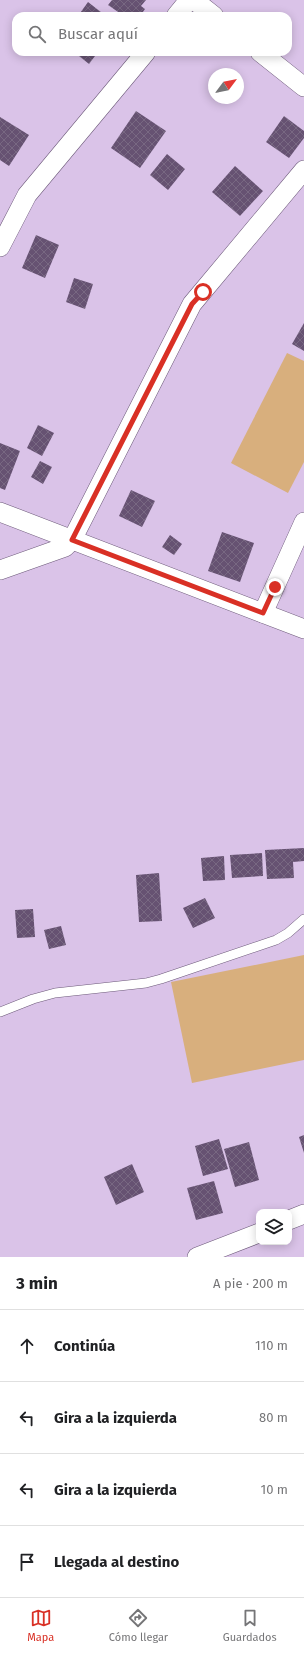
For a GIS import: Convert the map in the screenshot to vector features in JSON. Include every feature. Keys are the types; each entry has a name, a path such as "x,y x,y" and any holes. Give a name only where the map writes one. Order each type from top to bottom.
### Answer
{"street":[{"path":"179,12 189,0"},
{"path":"194,0 209,12"},
{"path":"0,247 27,195 143,56"},
{"path":"265,56 304,87"},
{"path":"0,570 65,547 72,540 192,304 304,170"},
{"path":"0,512 304,629"},
{"path":"263,613 304,522"},
{"path":"292,1219 304,1214"},
{"path":"198,1257 256,1234"}],"lane":[{"path":"0,1012 33,999 54,993 146,983 160,979 276,940 288,933 304,919"}],"shaded area":[{"path":"287,353 304,361 304,462 288,493 231,463"},
{"path":"304,955 304,1060 192,1083 171,982"}],"building":[{"path":"112,0 146,0 141,6 145,9 143,12 118,12 108,5"},
{"path":"88,2 101,12 81,12"},
{"path":"79,56 95,56 89,64"},
{"path":"136,111 166,131 140,168 111,148"},
{"path":"284,116 304,131 304,138 289,158 266,142"},
{"path":"0,117 29,135 9,166 0,160"},
{"path":"167,154 185,169 168,190 150,175"},
{"path":"235,166 263,191 240,216 212,192"},
{"path":"36,235 59,245 45,278 22,268"},
{"path":"74,278 93,284 85,309 66,302"},
{"path":"304,323 304,351 292,344"},
{"path":"38,425 54,433 42,456 27,448"},
{"path":"0,443 20,451 5,490 0,488"},
{"path":"40,461 52,467 43,484 31,477"},
{"path":"131,490 155,501 142,527 119,516"},
{"path":"222,532 254,543 240,582 208,571"},
{"path":"170,535 182,544 174,555 162,547"},
{"path":"304,848 304,861 293,862 294,878 267,879 265,850"},
{"path":"262,853 263,876 232,878 230,855"},
{"path":"224,856 225,880 203,881 201,858"},
{"path":"159,873 162,921 139,922 136,875"},
{"path":"205,898 215,918 193,928 183,908"},
{"path":"33,909 35,937 17,938 15,910"},
{"path":"61,926 66,945 49,949 44,930"},
{"path":"304,1135 304,1153 299,1137"},
{"path":"219,1139 228,1169 203,1176 195,1146"},
{"path":"249,1142 259,1180 235,1187 224,1149"},
{"path":"132,1164 144,1192 116,1205 104,1177"},
{"path":"214,1181 223,1213 196,1220 187,1188"}],"route":[{"path":"203,292 192,304 72,540 263,613 275,587"}]}
